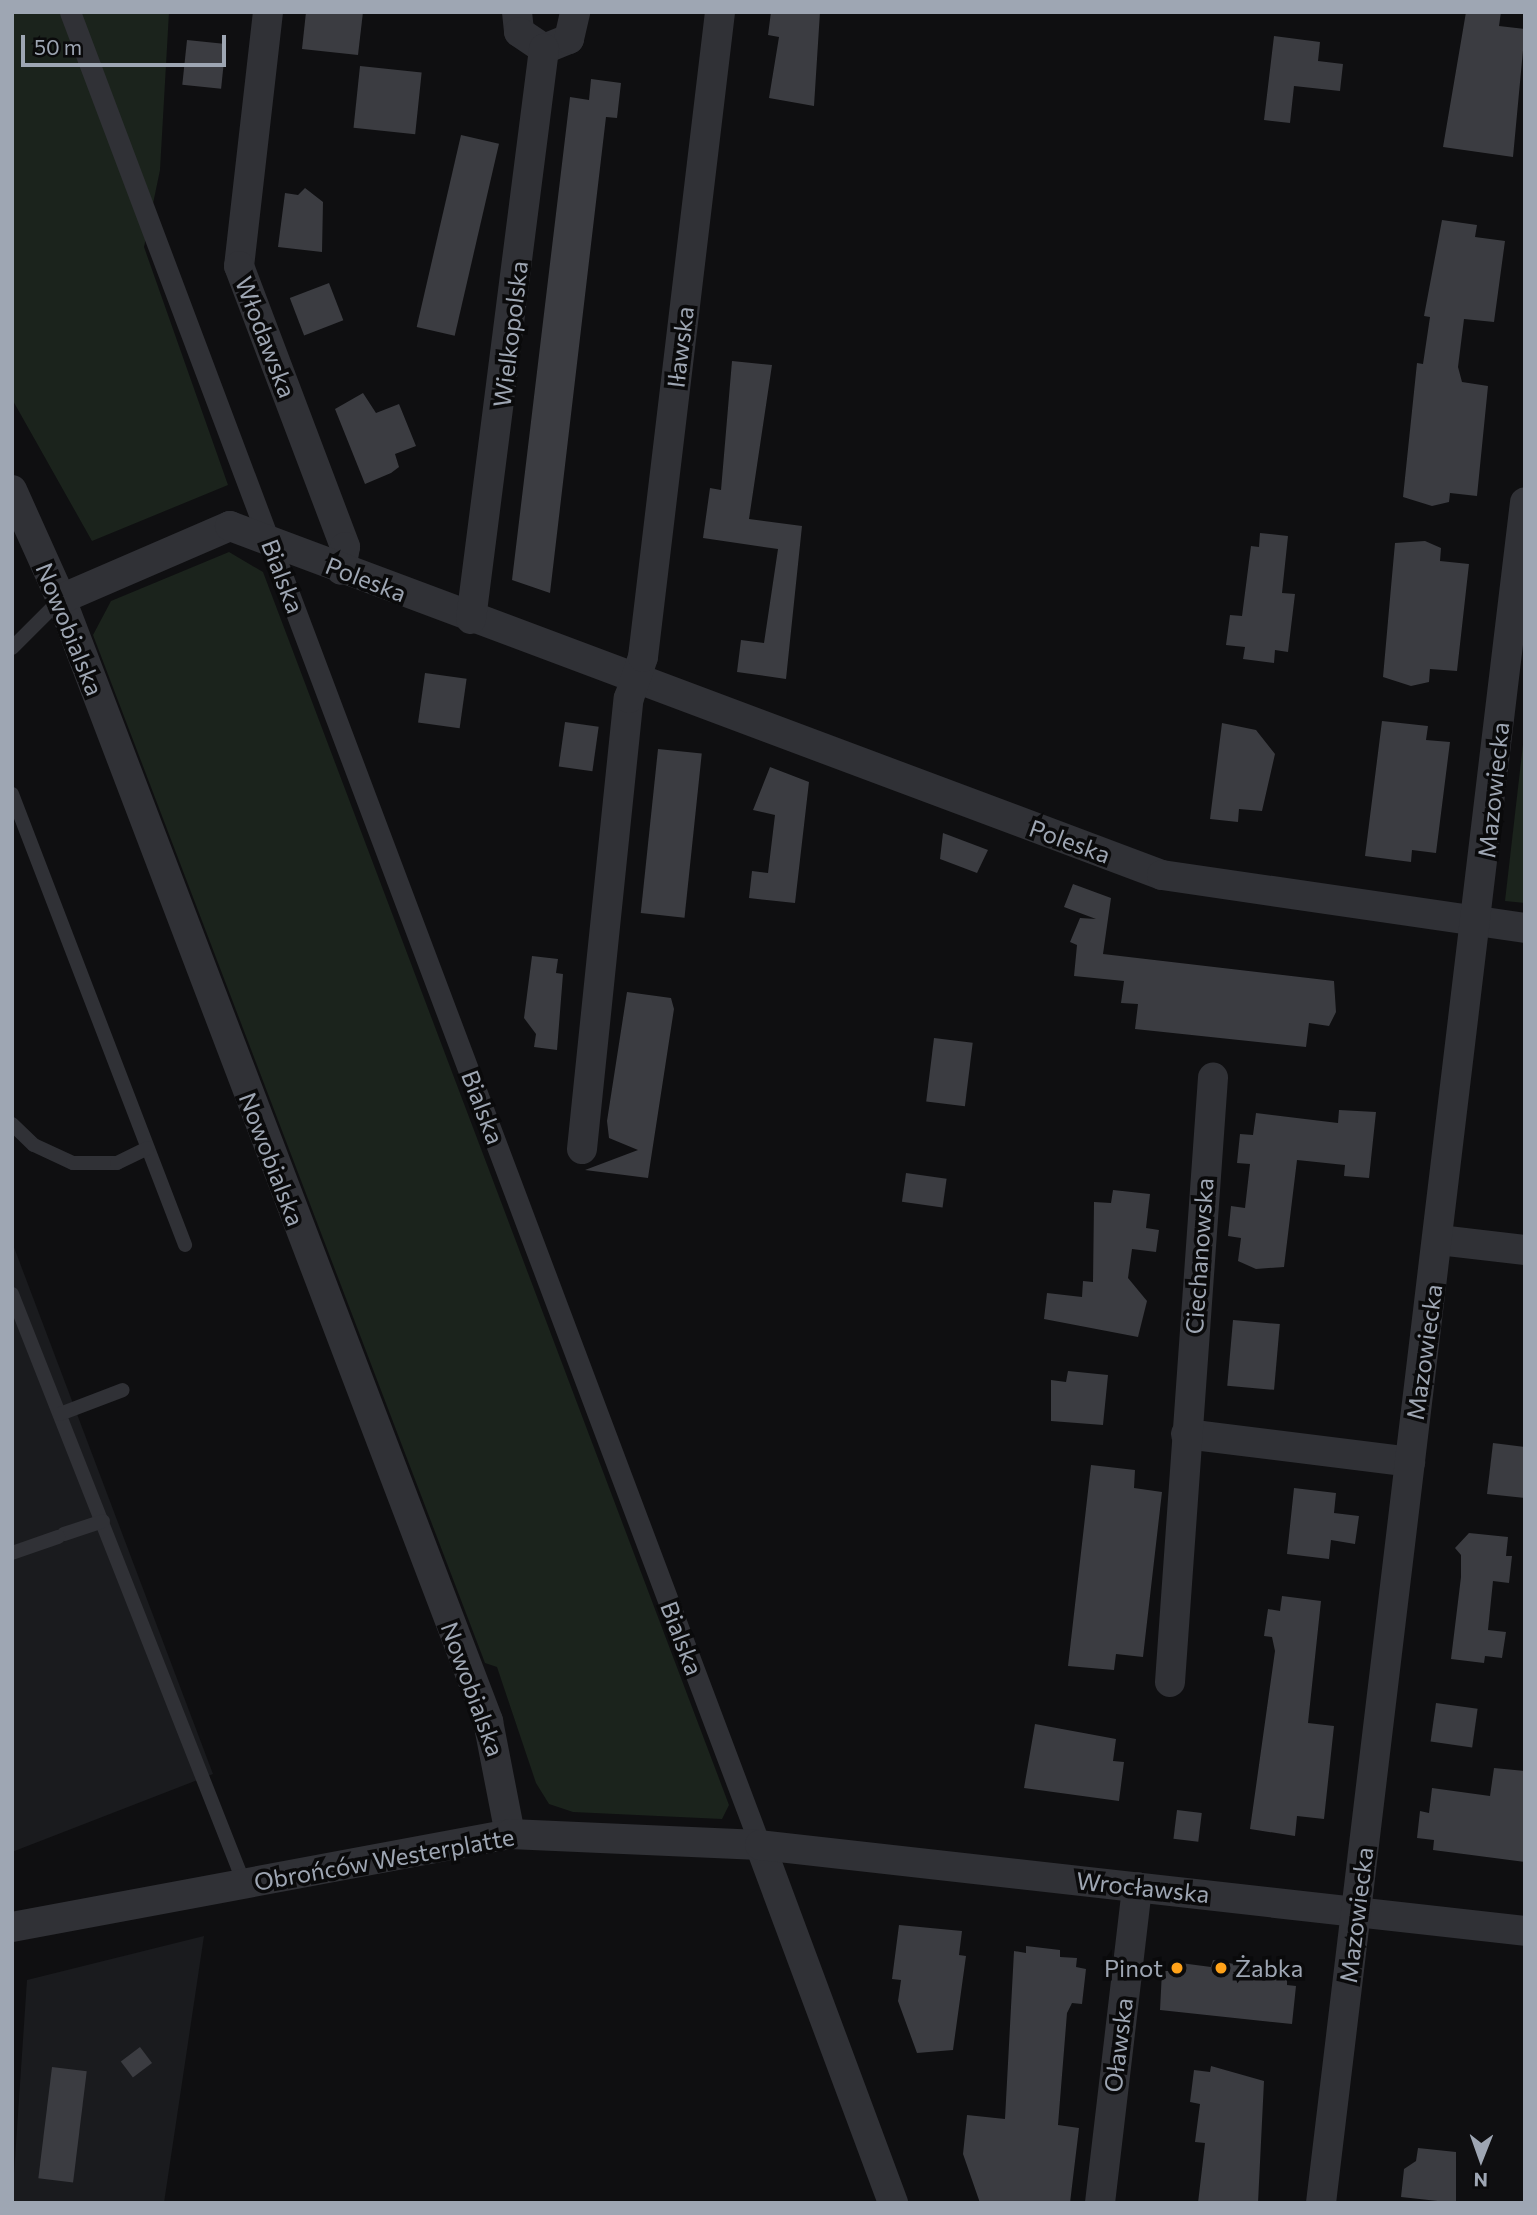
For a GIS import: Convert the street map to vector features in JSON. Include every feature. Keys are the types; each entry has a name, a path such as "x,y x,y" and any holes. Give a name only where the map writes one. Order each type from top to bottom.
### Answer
{"street":[{"name":"Bialska","path":"70,12 893,2203"},
{"name":"Włodawska","path":"268,12 239,266 345,547 341,570"},
{"path":"517,12 519,32 544,49 569,39 575,12"},
{"name":"Iławska","path":"635,681 720,12"},
{"name":"Wielkopolska","path":"471,619 544,49"},
{"name":"Nowobialska","path":"12,490 61,599 488,1721 510,1834"},
{"name":"Mazowiecka","path":"1321,2203 1409,1462 1478,923 1525,502"},
{"name":"Poleska","path":"61,599 230,526 635,681 1162,875 1525,928"},
{"path":"582,1149 635,681"},
{"name":"Ciechanowska","path":"1170,1682 1213,1078"},
{"path":"1439,1240 1525,1250"},
{"path":"1186,1434 1409,1462"},
{"name":"Obrońców Westerplatte","path":"12,1927 510,1834 760,1845"},
{"name":"Wrocławska","path":"760,1845 1525,1931"},
{"name":"Oławska","path":"1100,2203 1138,1887"}],"lane":[{"path":"12,648 61,599"},
{"path":"12,794 185,1245"},
{"path":"12,1124 34,1145 73,1163 117,1163 148,1148"},
{"path":"12,1294 244,1883"},
{"path":"60,1414 123,1390"},
{"path":"12,1553 103,1521"}],"shaded area":[{"path":"12,12 169,12 160,170 144,247 228,485 92,541 12,399"},
{"path":"229,552 263,572 729,1805 722,1819 573,1812 549,1804 536,1783 497,1667 485,1663 93,635 111,601"},
{"path":"1525,727 1525,903 1505,901"},
{"path":"12,1242 213,1774 12,1852"},
{"path":"204,1936 164,2203 12,2203 27,1980"}],"building":[{"path":"306,12 363,12 358,55 302,49"},
{"path":"771,12 820,12 814,106 769,98 779,37 768,35"},
{"path":"1466,12 1501,12 1499,26 1525,29 1513,157 1443,147"},
{"path":"1274,36 1320,42 1318,61 1343,64 1340,91 1294,86 1290,123 1264,120"},
{"path":"187,40 226,44 221,89 182,85"},
{"path":"360,66 422,72 415,134 354,128"},
{"path":"591,79 621,83 617,118 606,117 550,593 512,580 570,97 589,100"},
{"path":"461,135 499,144 455,336 417,327"},
{"path":"305,188 323,202 322,252 278,247 285,193 298,195"},
{"path":"1442,220 1477,225 1475,237 1505,241 1494,322 1464,319 1458,367 1462,382 1488,386 1477,496 1450,493 1449,502 1432,506 1403,497 1417,363 1423,364 1430,317 1424,316"},
{"path":"329,283 343,320 304,335 290,298"},
{"path":"732,361 772,365 749,519 802,526 786,679 737,672 741,640 764,643 778,549 703,538 710,488 721,490"},
{"path":"363,393 376,413 399,404 416,446 395,454 399,467 391,473 365,484 335,409"},
{"path":"1260,533 1288,536 1282,593 1295,594 1288,652 1275,650 1274,663 1243,659 1245,647 1226,645 1230,615 1242,616 1251,546 1259,547"},
{"path":"1425,541 1441,548 1440,561 1469,564 1457,671 1430,669 1429,682 1411,686 1383,677 1395,543"},
{"path":"425,673 467,679 460,728 418,723"},
{"path":"1382,721 1428,726 1426,740 1450,742 1436,853 1412,850 1411,862 1365,856"},
{"path":"565,722 599,727 592,771 559,767"},
{"path":"1222,723 1256,730 1275,754 1262,811 1239,809 1238,822 1210,819"},
{"path":"658,749 702,754 685,918 641,913"},
{"path":"770,767 809,782 795,903 749,898 752,871 768,873 775,815 753,810"},
{"path":"943,833 988,850 977,873 940,859"},
{"path":"1073,884 1111,898 1103,954 1334,981 1336,1012 1329,1026 1309,1023 1306,1047 1135,1029 1138,1004 1121,1003 1124,981 1074,976 1077,945 1070,942 1080,918 1096,919 1064,907"},
{"path":"532,956 558,959 556,973 563,974 557,1050 534,1047 536,1034 524,1018"},
{"path":"627,992 671,998 674,1009 648,1178 585,1170 638,1150 609,1138 607,1121"},
{"path":"934,1038 973,1043 965,1106 926,1102"},
{"path":"1339,1110 1376,1112 1369,1178 1344,1176 1345,1165 1297,1160 1284,1267 1256,1269 1238,1261 1241,1238 1228,1236 1231,1206 1245,1208 1250,1164 1237,1163 1240,1134 1253,1135 1256,1113 1338,1123"},
{"path":"906,1173 947,1179 943,1207 902,1202"},
{"path":"1113,1190 1150,1194 1146,1228 1159,1230 1156,1252 1132,1249 1128,1278 1147,1301 1138,1337 1044,1319 1047,1293 1082,1297 1083,1281 1093,1282 1094,1202 1111,1203"},
{"path":"1233,1320 1280,1324 1274,1390 1227,1386"},
{"path":"1068,1371 1108,1375 1103,1425 1051,1421 1051,1380 1066,1382"},
{"path":"1493,1443 1525,1447 1525,1498 1487,1494"},
{"path":"1091,1465 1135,1470 1134,1488 1162,1492 1143,1657 1116,1654 1114,1670 1068,1666"},
{"path":"1294,1488 1336,1493 1334,1513 1359,1516 1355,1544 1331,1540 1329,1559 1287,1554"},
{"path":"1469,1533 1508,1537 1506,1556 1512,1556 1509,1583 1493,1581 1488,1630 1506,1632 1502,1658 1485,1656 1484,1663 1451,1659 1461,1577 1461,1555 1455,1548"},
{"path":"1282,1596 1321,1601 1308,1723 1334,1726 1324,1819 1297,1816 1295,1836 1250,1829 1275,1651 1272,1637 1264,1636 1268,1609 1280,1611"},
{"path":"1436,1703 1478,1709 1472,1747 1431,1742"},
{"path":"1035,1724 1116,1739 1113,1761 1124,1762 1119,1801 1024,1788"},
{"path":"1494,1768 1525,1771 1525,1862 1433,1850 1434,1840 1417,1838 1420,1811 1429,1813 1432,1788 1490,1796"},
{"path":"1177,1810 1202,1813 1198,1842 1173,1839"},
{"path":"899,1925 962,1931 959,1955 966,1956 953,2050 917,2053 898,2001 901,1980 892,1979"},
{"path":"1026,1946 1060,1950 1060,1957 1077,1958 1076,1967 1086,1969 1082,2004 1072,2003 1067,2013 1058,2125 1079,2128 1070,2203 980,2203 963,2154 967,2115 1005,2119 1014,1951 1026,1953"},
{"path":"1213,1960 1287,1974 1287,1985 1296,1986 1292,2024 1160,2010 1162,1971 1172,1971 1173,1962 1211,1967"},
{"path":"140,2047 152,2063 133,2077 121,2061"},
{"path":"1211,2066 1264,2081 1258,2203 1198,2203 1205,2143 1195,2142 1200,2104 1190,2102 1194,2070 1210,2072"},
{"path":"52,2067 87,2071 73,2182 38,2178"},
{"path":"1418,2148 1456,2152 1456,2203 1401,2197 1404,2169 1416,2161"}],"place":[{"name":"Pinot","path":"1177,1968"},
{"name":"Żabka","path":"1221,1968"}]}
